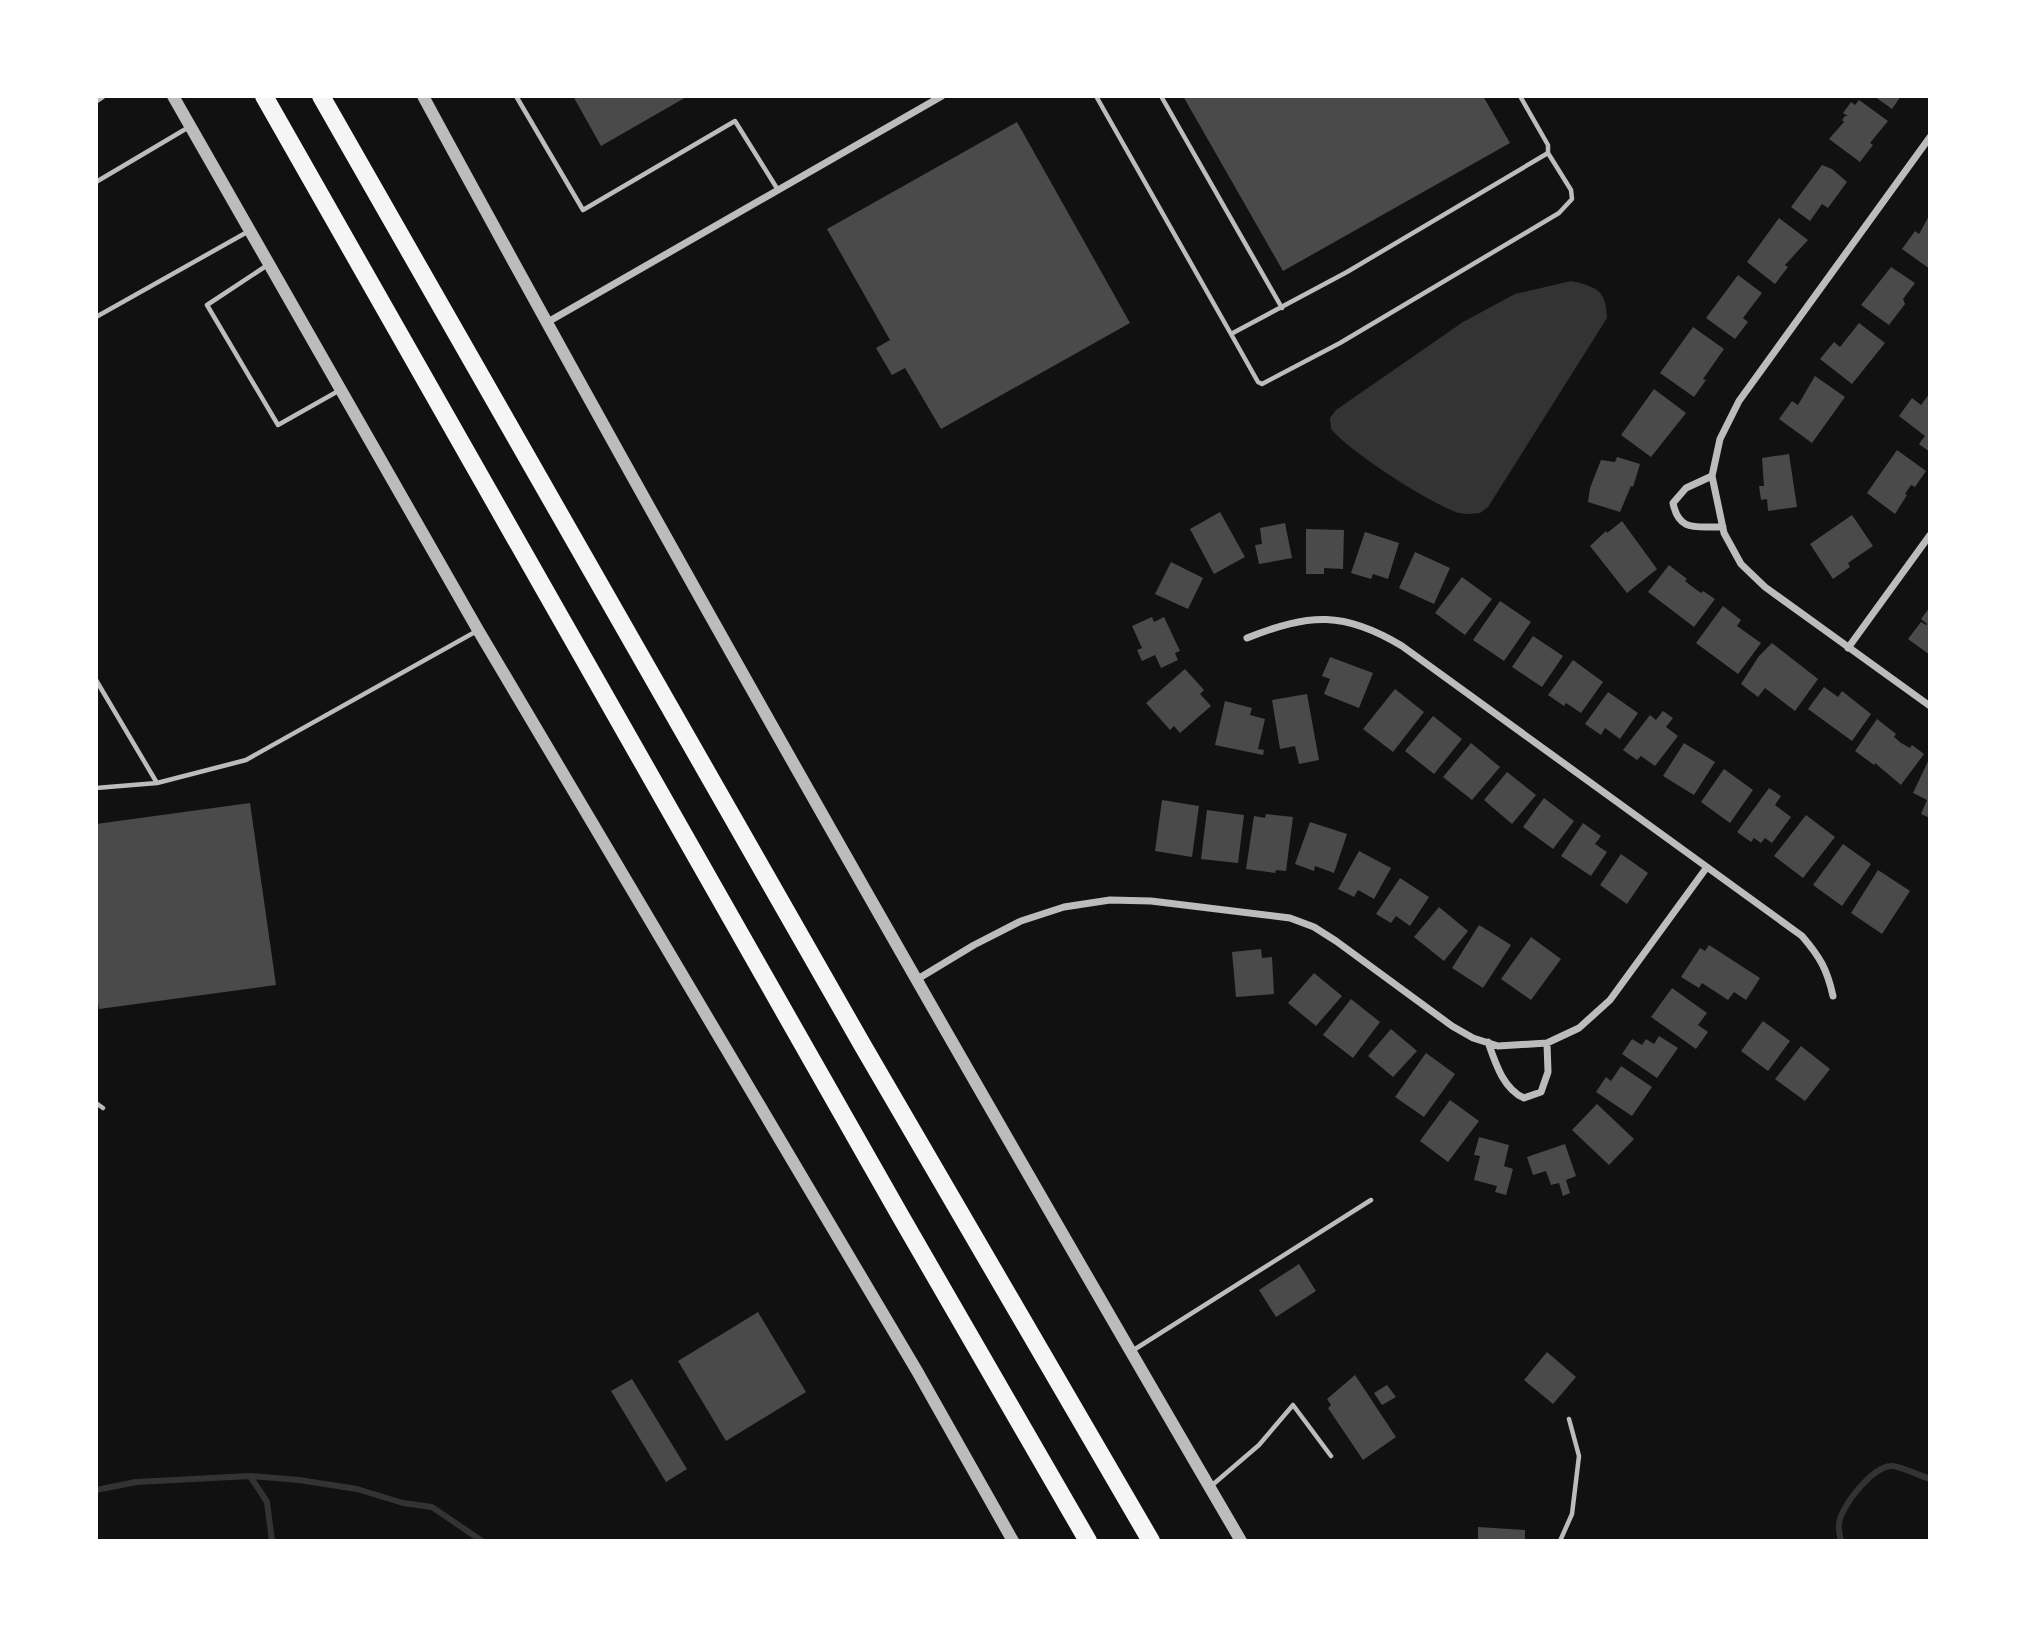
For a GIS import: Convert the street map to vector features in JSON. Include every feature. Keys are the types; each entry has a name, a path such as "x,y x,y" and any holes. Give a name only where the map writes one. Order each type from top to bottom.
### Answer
{"highway":[{"path":"264,96 1088,1541"},
{"path":"321,96 863,1046 1151,1541"}],"street":[{"path":"96,100 102,96"},
{"path":"173,96 478,630 916,1371 1013,1541"},
{"path":"423,96 546,323 916,980 1241,1541"},
{"path":"546,323 942,96"},
{"path":"1930,137 1739,401 1720,439 1712,476 1723,527 1741,564 1765,587 1930,706"},
{"path":"1712,476 1686,488 1673,503 1675,517 1686,526 1723,527"},
{"path":"1848,648 1930,535"},
{"path":"1247,638 1276,626 1326,618 1352,622 1377,631 1440,673 1802,936 1818,954 1828,973 1833,996"},
{"path":"916,980 1021,921 1064,907 1110,900 1151,901 1290,918 1314,927 1452,1026 1473,1038 1497,1046 1547,1043 1579,1028 1610,1000 1707,867"},
{"path":"1488,1042 1503,1079 1517,1096 1524,1098 1541,1092 1548,1072 1547,1043"}],"lane":[{"path":"516,96 583,210 735,121 778,190"},
{"path":"1096,96 1258,382 1262,384 1340,343 1559,213 1572,199 1571,190 1548,153 1548,145 1520,96"},
{"path":"1161,96 1282,308"},
{"path":"96,182 190,126"},
{"path":"1231,334 1347,272 1548,153"},
{"path":"96,317 249,231"},
{"path":"269,265 207,305 278,425 340,390"},
{"path":"96,788 157,783 246,760 478,630"},
{"path":"96,680 157,783"},
{"path":"96,1103 103,1108"},
{"path":"1131,1352 1371,1200"},
{"path":"1210,1487 1259,1445 1293,1405 1331,1456"},
{"path":"1560,1541 1572,1514 1579,1456 1569,1419"}],"shaded area":[{"path":"1571,281 1587,285 1602,295 1607,318 1488,507 1480,513 1456,512 1424,496 1371,463 1331,429 1330,418 1336,410 1463,322 1515,294"}],"building":[{"path":"573,96 688,96 601,146"},
{"path":"1183,96 1483,96 1510,143 1283,271"},
{"path":"1874,96 1901,96 1892,109"},
{"path":"1859,100 1888,121 1870,143 1873,145 1860,162 1829,139 1844,122 1842,120 1845,116 1848,116 1843,113 1851,102 1855,105"},
{"path":"1017,122 1130,323 941,429 905,368 892,375 876,348 890,340 827,229"},
{"path":"1822,165 1832,169 1847,182 1828,208 1822,204 1810,221 1791,207"},
{"path":"1930,214 1930,269 1902,249 1915,231 1919,234"},
{"path":"1779,218 1808,240 1785,265 1788,267 1775,284 1747,262"},
{"path":"1891,267 1915,283 1903,299 1905,304 1889,325 1861,305"},
{"path":"1738,275 1762,293 1743,318 1748,322 1735,339 1706,318"},
{"path":"1859,323 1885,343 1852,384 1820,359 1834,342 1840,347"},
{"path":"1693,327 1724,349 1694,397 1660,373"},
{"path":"1815,376 1845,397 1812,443 1779,419 1792,401 1798,405"},
{"path":"1654,389 1686,413 1651,457 1621,435"},
{"path":"1930,393 1930,452 1919,444 1925,436 1899,416 1912,398 1921,405"},
{"path":"1897,450 1926,471 1915,487 1911,485 1895,514 1867,493"},
{"path":"1789,454 1797,507 1768,511 1767,499 1761,500 1759,486 1764,486 1762,458"},
{"path":"1617,457 1640,464 1633,487 1631,486 1620,512 1588,502 1590,488 1601,460 1615,462"},
{"path":"1220,512 1245,557 1214,574 1190,529"},
{"path":"1852,515 1873,546 1848,563 1850,567 1833,579 1810,544"},
{"path":"1622,521 1657,569 1627,593 1590,546"},
{"path":"1285,523 1292,558 1259,564 1255,545 1262,544 1260,528"},
{"path":"1306,529 1344,530 1343,569 1324,568 1324,574 1306,574"},
{"path":"1365,532 1399,543 1388,579 1373,574 1371,579 1351,573"},
{"path":"1415,552 1450,568 1434,604 1399,588"},
{"path":"1171,562 1203,578 1188,609 1155,594"},
{"path":"1669,565 1694,588 1715,599 1694,627 1648,592"},
{"path":"1462,577 1492,599 1465,635 1435,613"},
{"path":"1500,601 1531,622 1504,661 1473,640"},
{"path":"1723,606 1741,620 1737,626 1761,643 1738,674 1696,643"},
{"path":"1930,607 1930,655 1908,639 1921,622 1927,624 1921,619"},
{"path":"1152,617 1154,622 1164,617 1180,651 1175,653 1178,660 1161,668 1155,655 1142,661 1137,650 1142,648 1132,626"},
{"path":"1533,636 1563,656 1542,687 1512,667"},
{"path":"1772,643 1818,679 1795,711 1765,688 1758,697 1741,684 1759,656"},
{"path":"1330,657 1373,673 1359,708 1324,694 1330,679 1322,676"},
{"path":"1573,660 1603,682 1581,713 1548,695"},
{"path":"1185,669 1204,690 1200,694 1211,706 1180,733 1174,726 1170,730 1146,703"},
{"path":"1824,687 1838,697 1842,691 1871,714 1852,741 1808,709"},
{"path":"1395,689 1424,712 1393,752 1363,729"},
{"path":"1608,692 1638,713 1620,739 1605,728 1601,735 1585,724"},
{"path":"1307,694 1319,760 1299,764 1295,746 1280,749 1272,700"},
{"path":"1225,701 1252,708 1250,715 1265,719 1258,749 1264,750 1263,755 1215,745"},
{"path":"1663,711 1673,718 1666,727 1678,736 1655,766 1641,756 1637,760 1623,750 1650,715 1656,720"},
{"path":"1433,716 1462,739 1434,774 1405,751"},
{"path":"1877,719 1896,734 1894,737 1901,743 1910,748 1912,745 1924,754 1901,785 1875,763 1874,765 1855,751"},
{"path":"1471,743 1500,767 1472,800 1443,777"},
{"path":"1684,743 1715,762 1694,795 1663,776"},
{"path":"1930,757 1930,818 1921,814 1927,800 1913,793"},
{"path":"1724,769 1753,790 1730,823 1701,802"},
{"path":"1507,772 1536,795 1512,824 1484,800"},
{"path":"1769,788 1781,796 1775,805 1791,817 1772,843 1765,838 1761,843 1754,838 1751,842 1737,832"},
{"path":"1544,798 1574,821 1553,849 1523,827"},
{"path":"1162,800 1199,806 1192,857 1155,851"},
{"path":"250,803 276,985 99,1009 96,990 96,824"},
{"path":"1207,810 1244,815 1238,863 1201,859"},
{"path":"1266,814 1293,817 1286,871 1276,870 1275,873 1246,869 1254,816 1265,818"},
{"path":"1806,815 1835,837 1803,878 1774,856"},
{"path":"1310,822 1347,834 1334,873 1315,866 1314,871 1295,864"},
{"path":"1583,823 1601,836 1595,844 1607,852 1591,876 1561,856"},
{"path":"1843,844 1871,864 1842,906 1813,885"},
{"path":"1359,851 1391,868 1374,899 1358,890 1354,897 1338,889"},
{"path":"1621,854 1648,873 1627,904 1600,885"},
{"path":"1878,870 1910,891 1882,934 1851,913"},
{"path":"1400,878 1429,897 1410,926 1396,916 1391,923 1376,914"},
{"path":"1439,907 1468,931 1444,961 1414,937"},
{"path":"1479,925 1511,945 1483,988 1452,968"},
{"path":"1531,937 1561,959 1531,1000 1501,979"},
{"path":"1709,945 1760,978 1746,1000 1734,992 1728,1000 1702,983 1699,988 1681,977 1700,948 1705,951"},
{"path":"1261,949 1262,958 1272,957 1274,994 1236,997 1232,952"},
{"path":"1314,973 1342,996 1316,1026 1288,1003"},
{"path":"1672,988 1707,1013 1698,1025 1708,1032 1696,1049 1651,1017"},
{"path":"1351,999 1380,1022 1353,1058 1323,1035"},
{"path":"1763,1021 1790,1041 1768,1071 1741,1051"},
{"path":"1391,1029 1417,1051 1393,1077 1368,1056"},
{"path":"1659,1036 1678,1048 1657,1078 1622,1054 1632,1039 1642,1045 1646,1039 1654,1044"},
{"path":"1801,1046 1830,1069 1805,1101 1775,1079"},
{"path":"1426,1053 1455,1074 1424,1117 1395,1097"},
{"path":"1621,1066 1652,1087 1632,1116 1596,1092 1606,1077 1611,1081"},
{"path":"1450,1100 1479,1121 1448,1162 1420,1141"},
{"path":"1597,1104 1634,1139 1609,1165 1572,1130"},
{"path":"1479,1137 1509,1145 1504,1166 1513,1169 1506,1195 1495,1192 1497,1186 1474,1180 1480,1156 1474,1155"},
{"path":"1565,1144 1576,1176 1566,1180 1570,1193 1563,1196 1559,1183 1551,1185 1546,1171 1533,1175 1527,1157"},
{"path":"1299,1264 1316,1291 1276,1317 1259,1290"},
{"path":"758,1312 806,1392 726,1441 678,1361"},
{"path":"1547,1352 1576,1377 1553,1404 1524,1380"},
{"path":"1355,1375 1396,1437 1363,1460 1328,1408 1331,1405 1327,1399"},
{"path":"632,1379 687,1469 666,1482 611,1391"},
{"path":"1387,1385 1396,1397 1382,1405 1374,1393"},
{"path":"1478,1527 1525,1530 1525,1541 1478,1541"}],"waterway":[{"path":"1841,1541 1839,1524 1845,1507 1859,1488 1877,1472 1893,1466 1930,1479"},
{"path":"250,1476 267,1502 272,1541"},
{"path":"96,1490 136,1482 250,1476 299,1480 357,1489 403,1503 432,1507 482,1541"}]}
